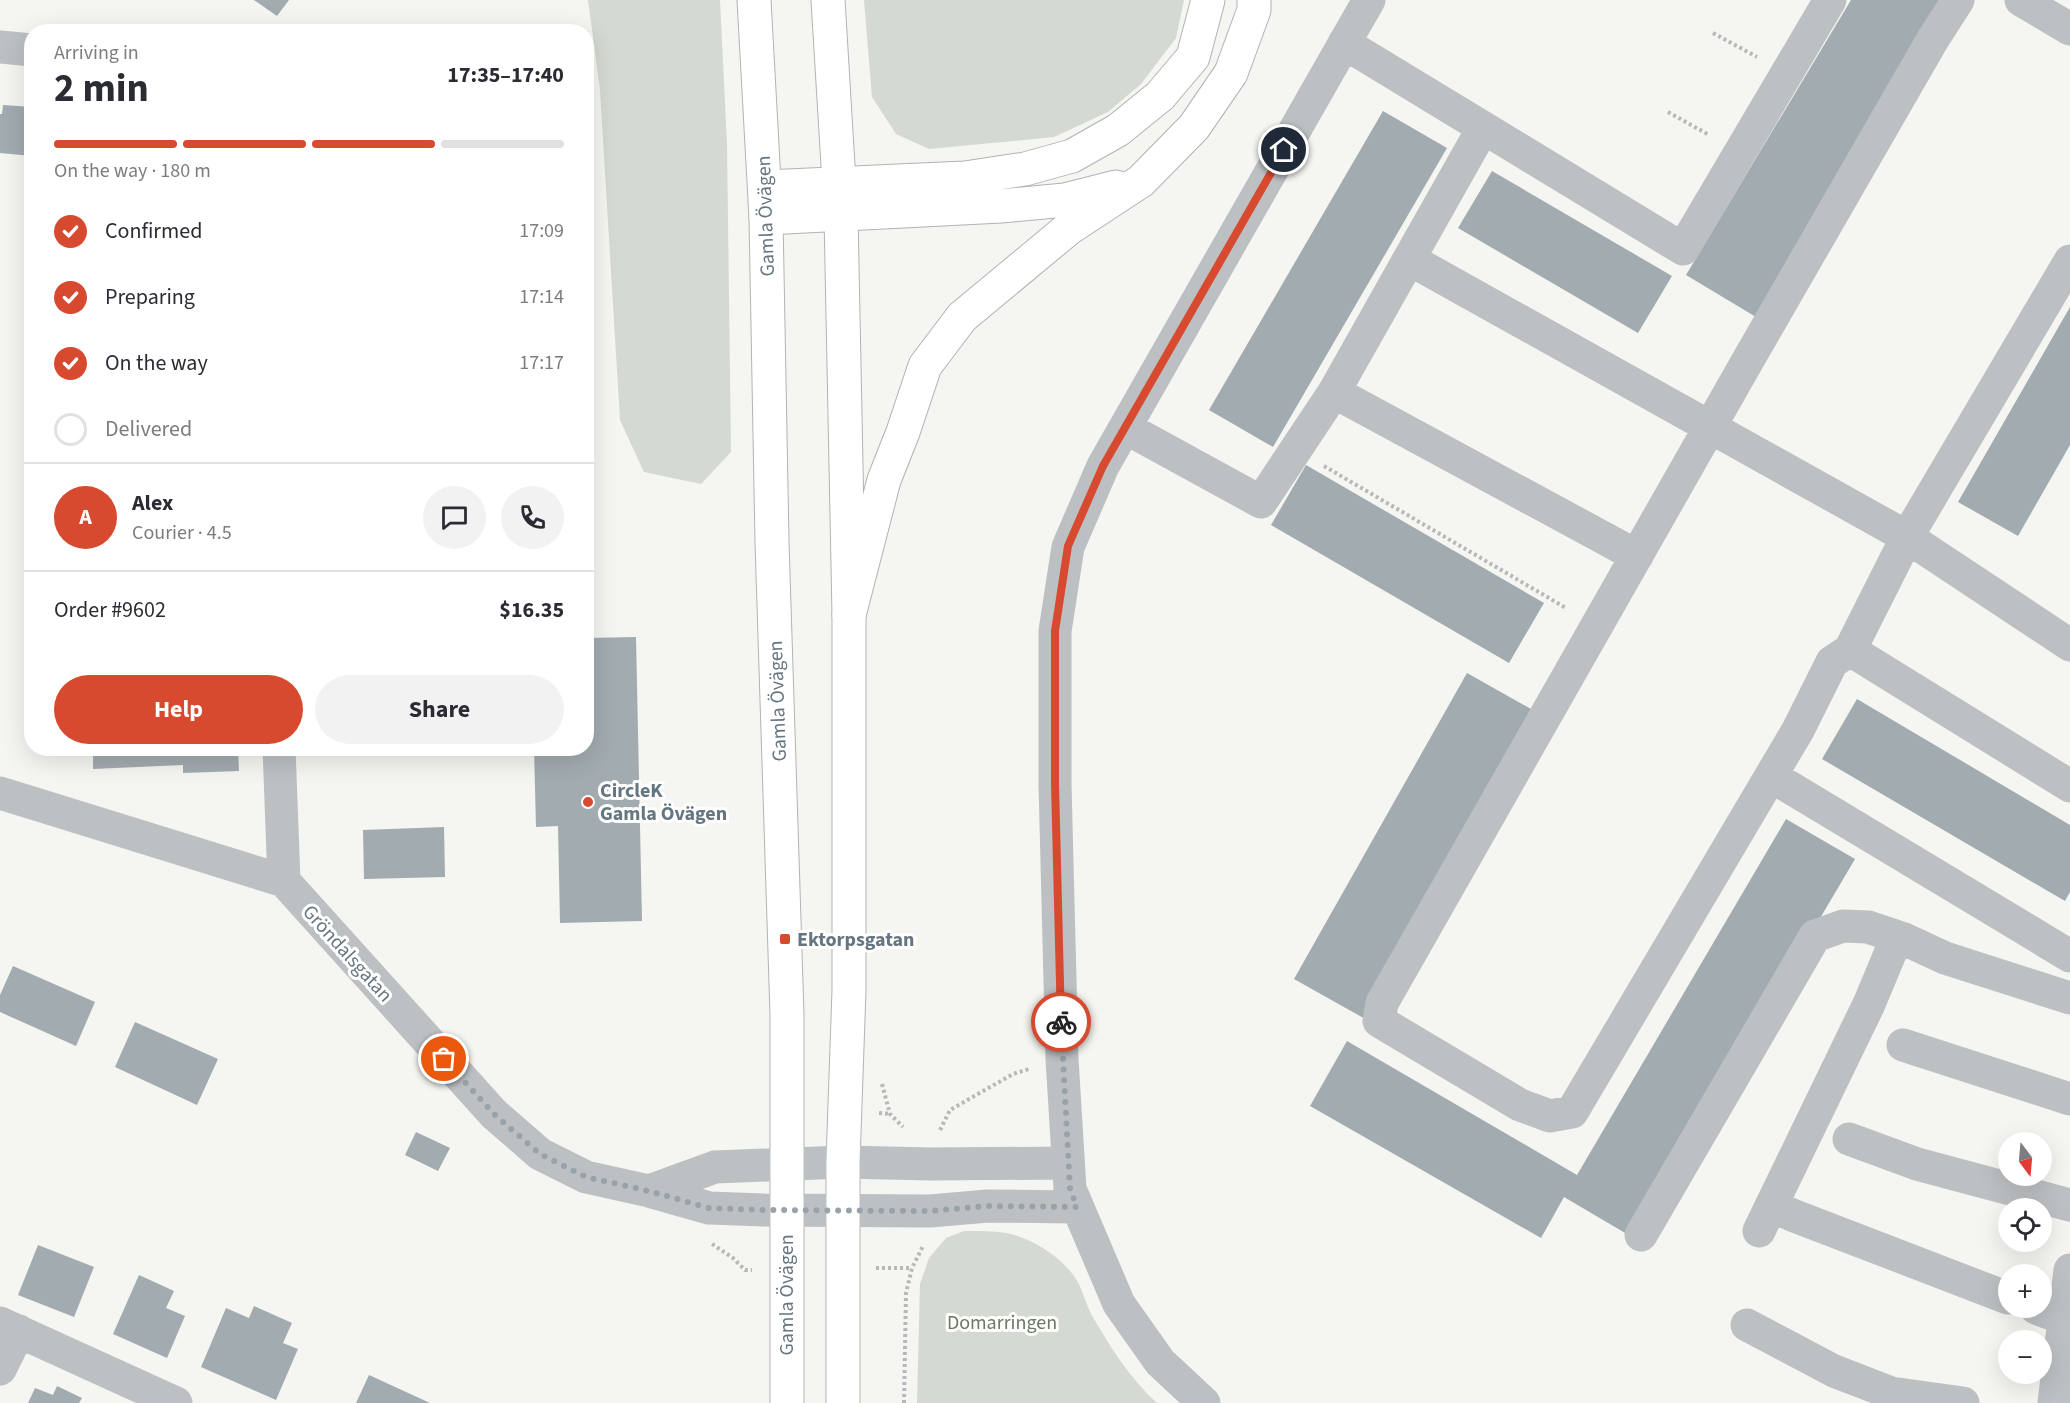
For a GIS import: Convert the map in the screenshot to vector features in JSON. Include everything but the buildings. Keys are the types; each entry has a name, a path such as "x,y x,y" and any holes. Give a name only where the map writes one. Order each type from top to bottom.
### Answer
{"main road":[{"name":"Gamla Övägen","path":"754,0 765,203 787,1015 787,1403"},
{"path":"828,0 841,200 849,615 847,730 849,990 842,1211 843,1403"},
{"path":"841,200 1025,169 1072,156 1118,130 1160,96 1193,57 1208,0"},
{"path":"849,615 884,480 925,366 962,317 1068,230 1141,181 1194,127 1231,74 1254,10 1254,0"},
{"path":"765,203 841,200 1065,200 1141,181"}],"street":[{"path":"1204,1403 1160,1362 1119,1304 1070,1189 1062,1059 1055,784 1055,631 1068,546 1103,466 1369,0"},
{"path":"1344,43 1683,249 1830,0"},
{"path":"1958,0 1933,39 1709,426 1598,626 1382,1003 1379,1021 1520,1105 1550,1116 1572,1112 1798,730 1832,662 1850,650 1907,537 2070,261"},
{"path":"2020,0 2070,30"},
{"path":"0,47 24,49"},
{"path":"1126,428 1261,502 1334,392 1483,128"},
{"path":"1409,259 1907,537 2070,645"},
{"path":"1334,392 1637,556"},
{"path":"1850,650 2070,786"},
{"path":"0,793 284,881 279,756"},
{"path":"1771,776 2070,956"},
{"name":"Gröndalsgatan","path":"284,881 494,1114 540,1154 586,1177 649,1191 709,1208 842,1211"},
{"path":"1641,1235 1815,936 1843,926 1868,927 1945,958 2070,998"},
{"path":"1897,937 1869,1004 1766,1218 1792,1215 1998,1294"},
{"path":"1903,1045 2070,1099"},
{"path":"1849,1138 1917,1164 2070,1204"},
{"path":"649,1191 715,1167 843,1162 1068,1163"},
{"path":"842,1211 930,1211 988,1206 1077,1207"},
{"path":"2052,1309 2070,1270"},
{"path":"2050,1318 2054,1403"},
{"path":"1747,1326 1834,1371 1891,1393 1963,1403"},
{"path":"0,1369 9,1327 176,1403"}],"path":[{"path":"1713,33 1787,73"},
{"path":"1668,112 1740,152"},
{"path":"1295,449 1598,626"},
{"path":"932,1164 936,1138 950,1110 1013,1074 1062,1059"},
{"path":"904,1403 906,1293 912,1268 926,1240"},
{"path":"719,1247 745,1270"}],"green space":[{"path":"588,0 720,0 727,144 731,452 701,484 644,472 620,420 600,90 594,45 594,24 591,24"},
{"path":"864,0 1184,0 1176,38 1141,84 1108,112 1054,137 929,149 896,134 872,97"},
{"name":"Domarringen","path":"964,1231 994,1231 1016,1235 1058,1259 1077,1280 1091,1314 1105,1338 1138,1383 1157,1403 917,1403 920,1284 929,1258 946,1238"}],"way so far":[{"path":"444,1059 494,1114 540,1154 586,1177 649,1191 709,1208 930,1211 988,1206 1077,1207 1070,1189 1061,1022"}],"place":[{"name":"CircleK Gamla Övägen","path":"588,802"},
{"name":"Ektorpsgatan","path":"785,939"}],"route":[{"path":"1061,1022 1055,784 1055,631 1068,546 1103,466 1284,150"}]}
